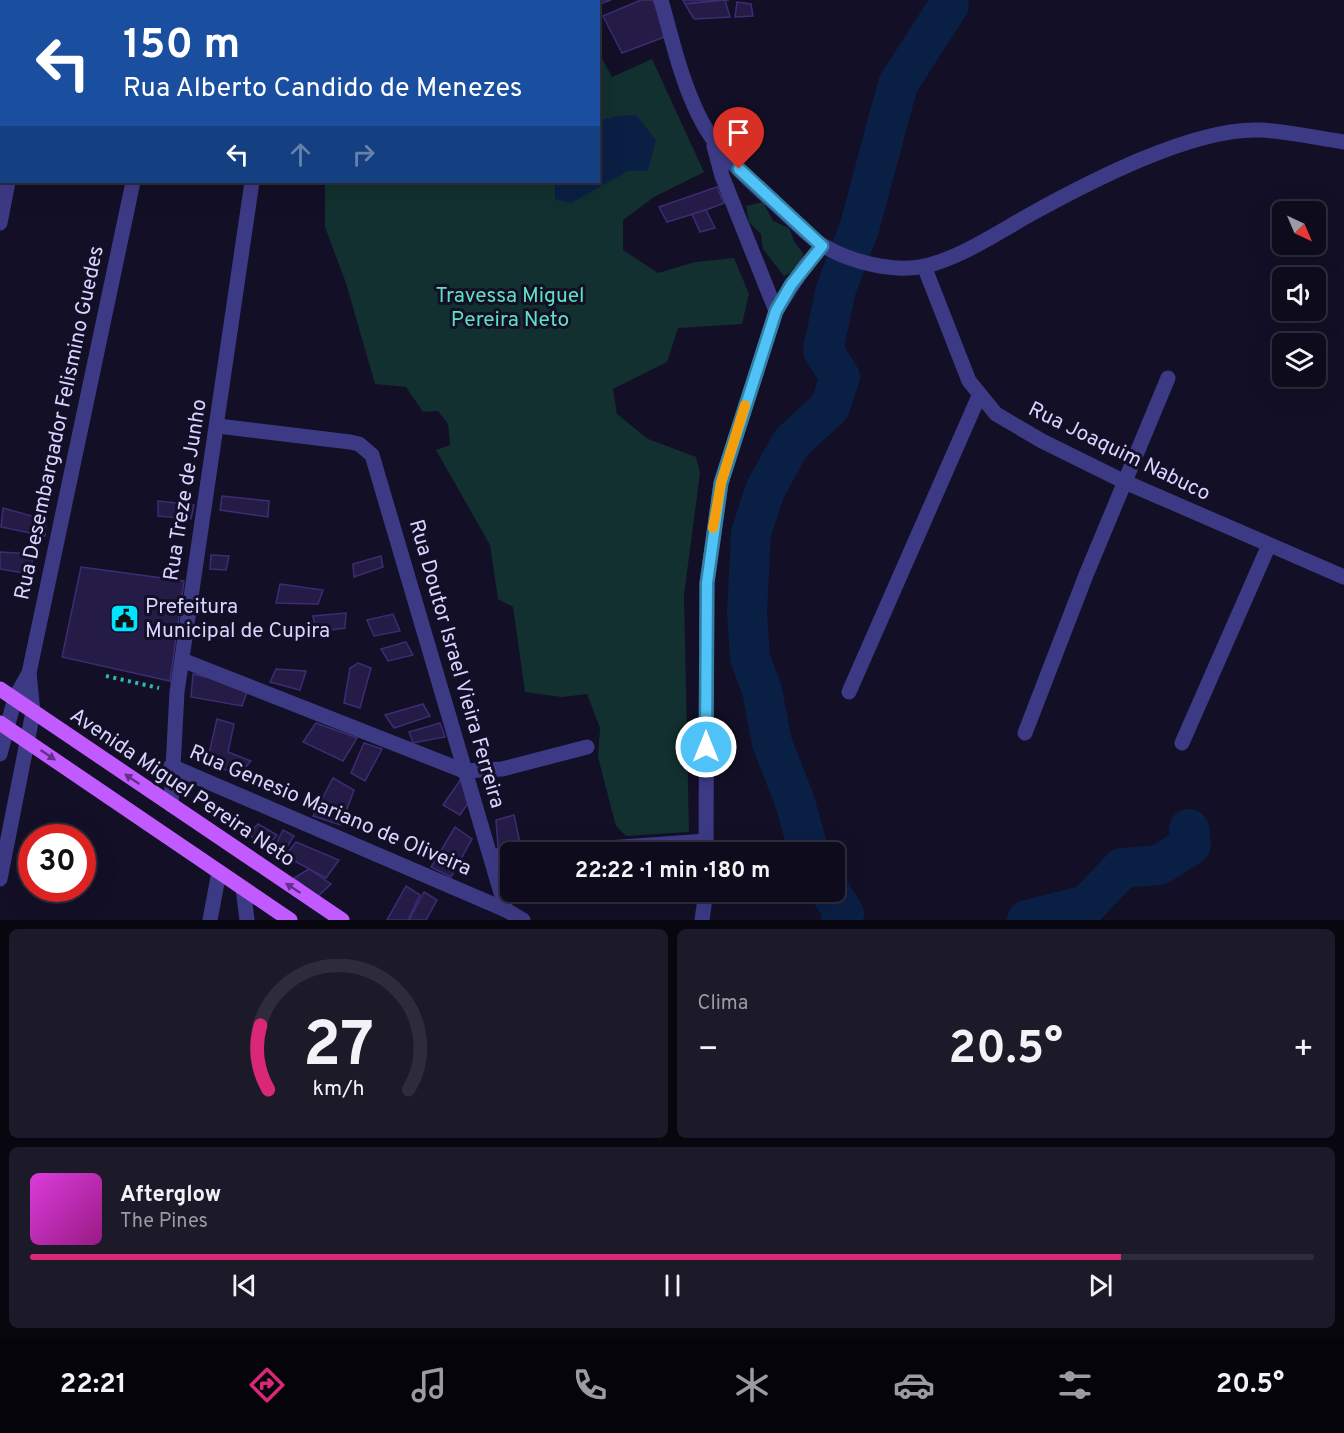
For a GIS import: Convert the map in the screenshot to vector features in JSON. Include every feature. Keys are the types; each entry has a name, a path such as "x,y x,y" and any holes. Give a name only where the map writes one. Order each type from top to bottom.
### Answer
{"main road":[{"name":"Avenida Miguel Pereira Neto","path":"0,689 342,920"},
{"path":"3,725 290,920"}],"street":[{"path":"661,0 686,88 699,118 713,140 749,179 822,246 839,255 903,268 924,266 963,251 1065,195 1126,166 1187,143 1257,130 1344,142"},
{"path":"713,140 722,176 776,311"},
{"path":"0,223 8,183"},
{"name":"Rua Desembargador Felismino Guedes","path":"0,754 3,725 28,674 133,183"},
{"name":"Rua Treze de Junho","path":"171,806 171,766 177,692 218,426 252,183"},
{"path":"706,842 707,583 712,533 721,483 776,311 791,285 822,246"},
{"name":"Rua Joaquim Nabuco","path":"924,266 962,364 979,396 996,414 1016,427 1125,482 1344,577"},
{"path":"1025,733 1168,378"},
{"path":"849,692 979,396"},
{"name":"Rua Doutor Israel Vieira Ferreira","path":"218,426 350,442 366,449 376,463 506,910"},
{"path":"1182,743 1269,545"},
{"path":"182,660 464,771 502,769 587,747"},
{"name":"Rua Desembargador Felismino Guedes","path":"28,674 33,712"},
{"path":"0,879 33,712"},
{"name":"Rua Genesio Mariano de Oliveira","path":"171,766 506,910 523,920"},
{"path":"491,856 500,856"},
{"path":"210,920 219,872"},
{"path":"243,888 247,920"},
{"path":"702,920 704,902"}],"path":[{"path":"106,676 177,692"}],"green space":[{"name":"Travessa Miguel Pereira Neto","path":"600,55 612,77 652,59 704,172 654,197 623,220 623,250 658,273 695,262 734,258 749,294 742,324 678,328 667,362 613,389 617,414 648,439 696,457 700,473 684,595 689,832 626,836 616,826 598,757 600,728 587,694 562,697 525,692 513,607 498,599 490,545 436,450 450,445 448,424 438,411 423,412 406,387 375,384 346,283 325,227 325,183 600,183"},
{"path":"763,202 773,221 789,228 795,243 803,253 802,267 784,276 763,249 761,234 749,222 746,206"}],"water":[{"path":"636,115 656,140 648,171 628,171 571,203 555,199 555,183 600,183 600,121 618,116"}],"building":[{"path":"600,0 611,0 600,4"},
{"path":"641,0 653,0 667,36 622,53 603,16"},
{"path":"683,0 729,0 685,4"},
{"path":"725,0 730,17 694,19 685,4"},
{"path":"737,2 751,4 753,16 735,17"},
{"path":"717,187 724,203 706,210 667,222 659,207"},
{"path":"706,210 715,228 700,232 692,214"},
{"path":"222,496 269,501 268,517 220,510"},
{"path":"158,501 194,505 191,519 158,516"},
{"path":"3,508 46,520 45,536 1,527"},
{"path":"0,552 34,554 29,574 0,569"},
{"path":"211,555 229,556 226,570 210,569"},
{"path":"381,556 383,567 354,577 353,564"},
{"name":"Prefeitura Municipal de Cupira","path":"81,567 184,581 170,681 62,657"},
{"path":"280,584 323,590 318,604 276,603"},
{"path":"346,613 345,628 316,632 313,616"},
{"path":"393,614 400,631 374,636 367,620"},
{"path":"406,642 413,655 388,661 381,649"},
{"path":"358,663 371,668 360,708 344,703 350,668"},
{"path":"276,669 306,671 300,690 270,682"},
{"path":"193,674 249,687 242,706 191,697"},
{"path":"423,704 430,716 394,728 385,715"},
{"path":"217,719 234,724 228,752 251,761 238,775 207,762"},
{"path":"316,723 357,738 343,761 303,742"},
{"path":"440,723 445,737 413,743 409,732"},
{"path":"364,743 382,749 365,781 351,773"},
{"path":"333,778 354,790 341,825 313,816"},
{"path":"461,779 468,803 460,815 443,805"},
{"path":"514,815 520,842 500,842 498,847 496,820"},
{"path":"258,824 277,835 267,848 248,834"},
{"path":"455,827 472,839 451,877 431,867"},
{"path":"283,830 294,836 281,856 272,852"},
{"path":"296,842 339,860 326,878 285,856"},
{"path":"309,869 331,884 318,896 294,878"},
{"path":"406,886 420,895 408,920 387,920"},
{"path":"424,892 437,900 426,920 409,920"}],"waterway":[{"path":"806,842 794,799 772,743 762,690 750,658 747,612 751,533 765,490 791,443 830,407 840,377 823,350 836,289 859,229 898,84 949,5"},
{"path":"1027,920 1087,905 1122,868 1159,865 1191,845 1189,829"},
{"path":"837,902 844,914 841,920"}],"slow traffic":[{"path":"713,528 721,483 745,405"}],"place":[{"name":"Prefeitura Municipal de Cupira","path":"124,619"}],"route":[{"path":"706,747 707,583 712,533 721,483 767,333 776,311 791,285 822,246 739,169"}]}
